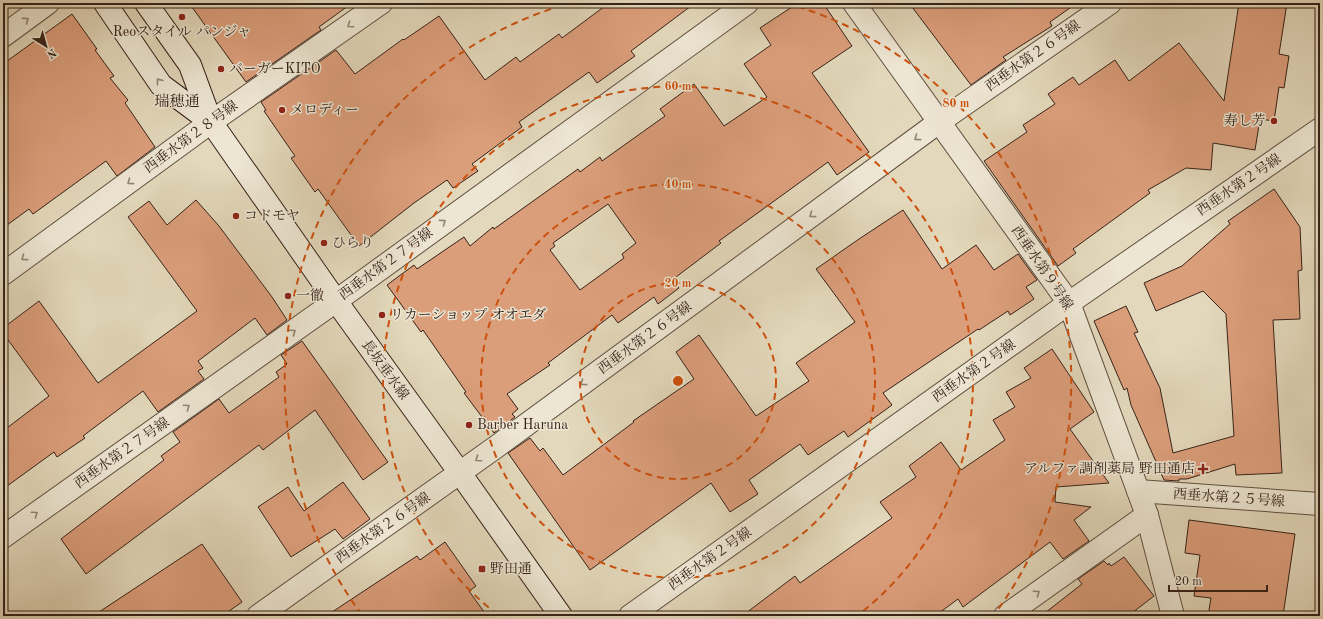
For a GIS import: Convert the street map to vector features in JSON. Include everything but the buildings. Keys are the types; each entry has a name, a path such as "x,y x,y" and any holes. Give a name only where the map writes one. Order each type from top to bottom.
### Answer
{"street":[{"path":"3,36 48,3"},
{"name":"長坂垂水線","path":"105,3 162,85 211,122"},
{"name":"長坂垂水線","path":"146,3 190,65 211,122 336,301 561,616"},
{"name":"西垂水第２８号線","path":"3,274 211,122 381,3"},
{"name":"西垂水第２７号線","path":"3,537 336,301 747,3"},
{"name":"西垂水第９号線","path":"854,3 1069,303 1147,515 1173,616"},
{"name":"西垂水第２６号線","path":"258,616 503,442 939,122 1110,3"},
{"name":"西垂水第２号線","path":"630,616 1069,303 1320,129"},
{"name":"西垂水第２５号線","path":"1138,491 1320,504"},
{"path":"1005,616 1147,515"}],"place":[{"name":"Reoスタイル パンジャ","path":"182,17"},
{"name":"バーガーKITO","path":"221,69"},
{"name":"メロディー","path":"282,110"},
{"name":"寿し芳","path":"1274,121"},
{"name":"コドモヤ","path":"236,216"},
{"name":"ひらり","path":"324,243"},
{"name":"一徹","path":"288,296"},
{"name":"リカーショップ オオエダ","path":"382,315"},
{"name":"Barber Haruna","path":"469,425"},
{"name":"アルファ調剤薬局 野田通店","path":"1203,469"},
{"name":"野田通","path":"482,569"}],"district":[{"name":"瑞穂通","path":"177,102"}]}
